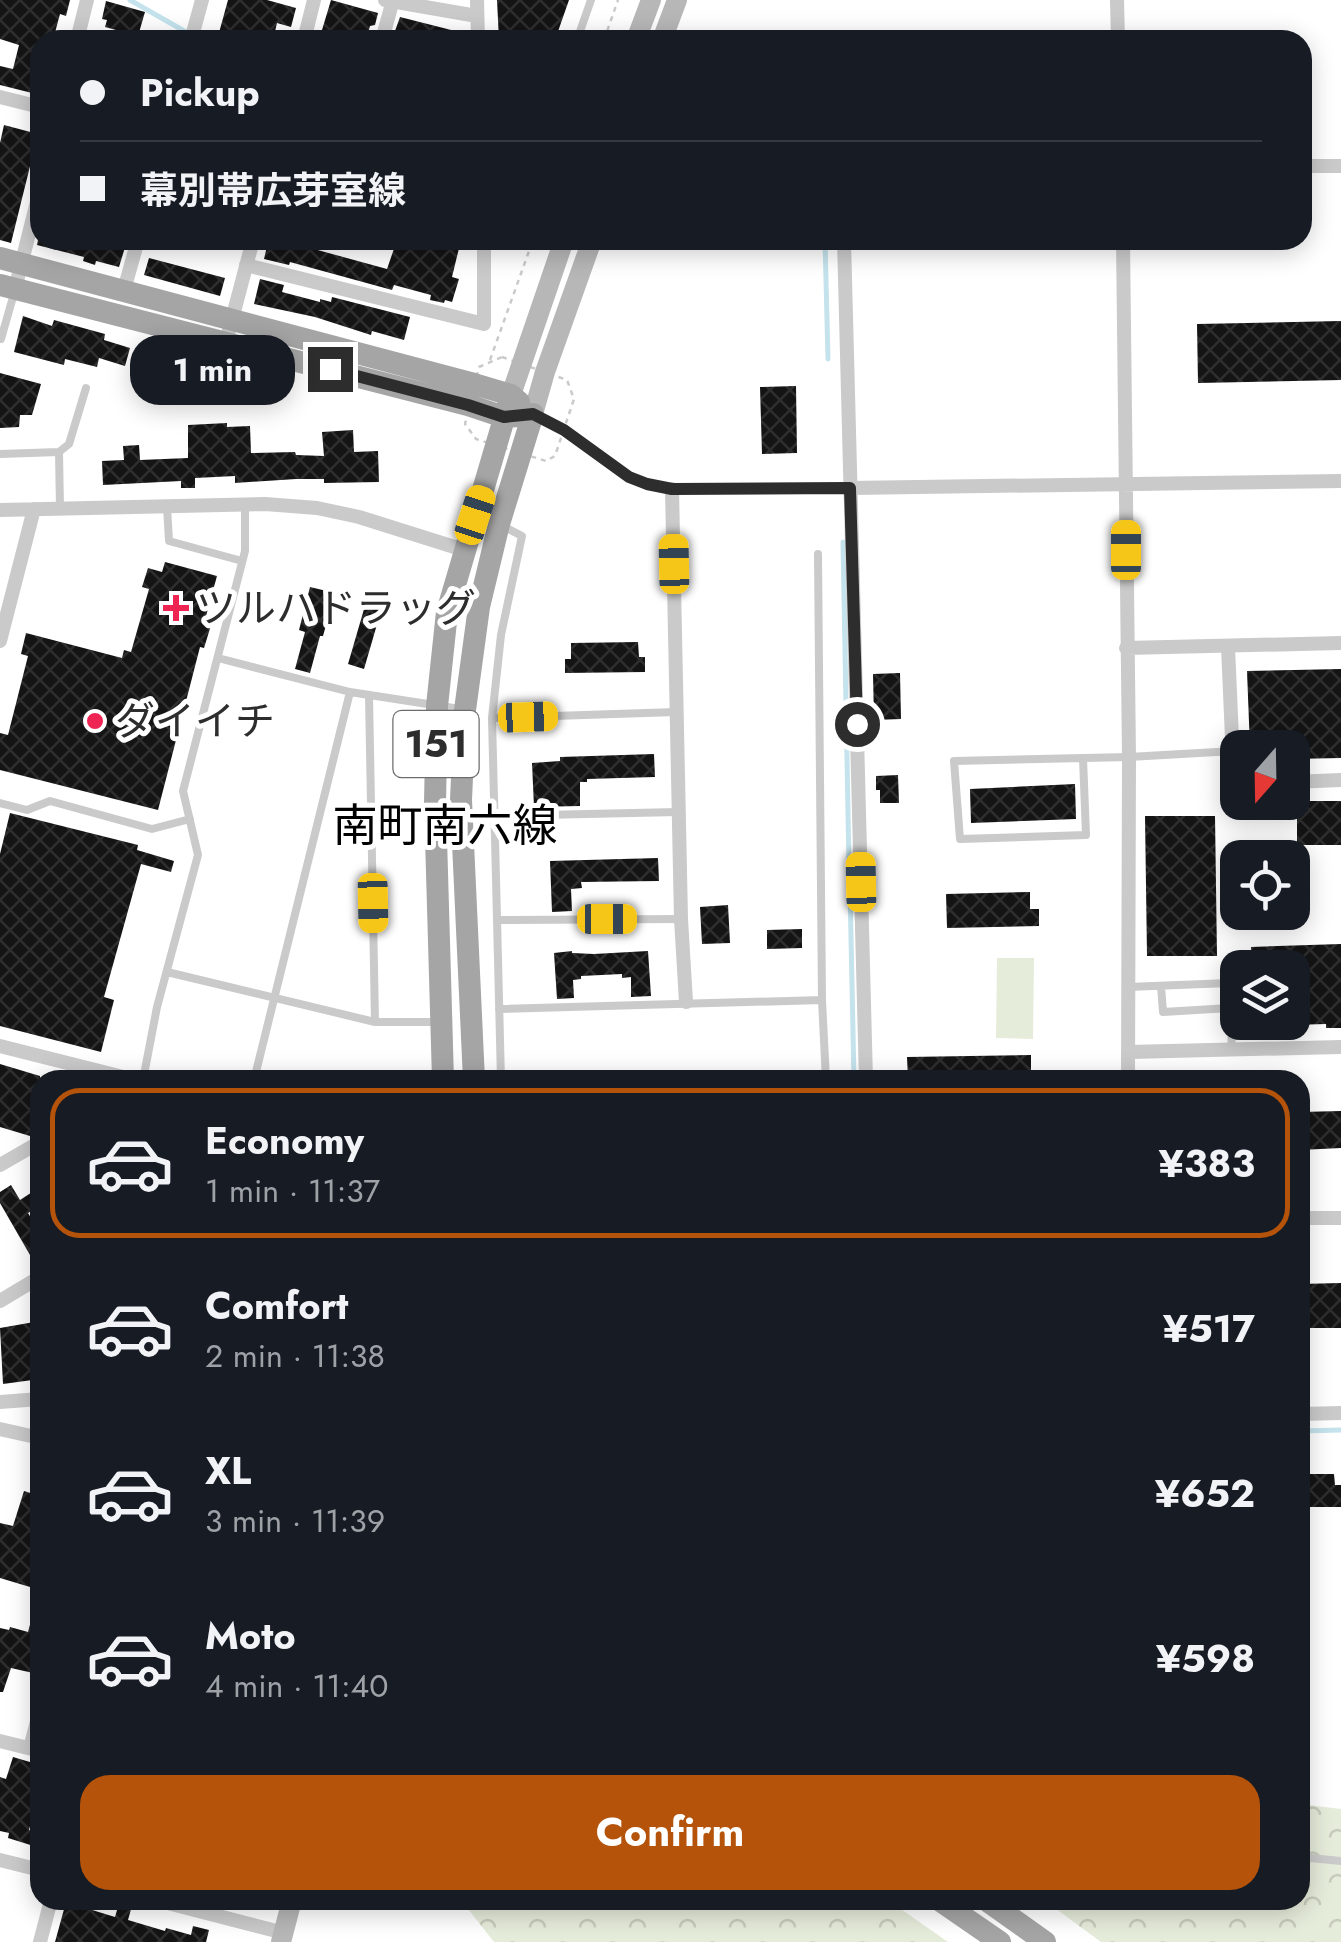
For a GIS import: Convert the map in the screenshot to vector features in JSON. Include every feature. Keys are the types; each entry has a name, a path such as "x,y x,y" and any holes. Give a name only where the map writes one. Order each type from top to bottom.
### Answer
{"main road":[{"path":"640,30 650,0"},
{"path":"666,30 676,0"},
{"path":"508,406 561,250"},
{"path":"11,260 232,318 533,414 588,250"},
{"path":"8,287 468,405 508,406"},
{"name":"151","path":"443,1070 435,803 437,706 447,612 508,406"},
{"name":"151","path":"474,1070 462,800 465,710 479,607 533,414"},
{"path":"282,1938 289,1910"},
{"path":"954,1910 1000,1942"},
{"path":"1000,1910 1046,1942"}],"street":[{"path":"80,30 87,0"},
{"path":"194,30 202,0"},
{"path":"306,30 314,0"},
{"path":"1117,0 1118,30"},
{"path":"384,30 390,1 477,8"},
{"path":"0,97 30,104"},
{"path":"1312,166 1341,166"},
{"path":"8,287 11,260 30,214"},
{"path":"124,290 135,250"},
{"path":"226,342 250,250"},
{"path":"246,265 484,324 484,250"},
{"path":"844,250 866,1070"},
{"path":"1123,250 1128,1070"},
{"path":"850,488 1341,481"},
{"path":"672,489 680,918 686,1002"},
{"path":"0,510 265,504 318,508 464,550"},
{"path":"0,641 34,509"},
{"path":"1126,648 1341,644"},
{"path":"1228,647 1233,730"},
{"path":"1310,781 1341,780"},
{"path":"0,1046 95,1070"},
{"path":"1128,1052 1341,1047"},
{"path":"0,1165 30,1148"},
{"path":"1310,1218 1341,1218"},
{"path":"0,1301 30,1283"},
{"path":"0,1402 30,1400"},
{"path":"1310,1414 1341,1413"},
{"path":"0,1429 30,1436"},
{"path":"0,1741 30,1749"},
{"path":"0,1860 30,1868"},
{"path":"40,1942 48,1910"},
{"path":"189,1910 282,1938"}],"lane":[{"path":"580,30 591,0"},
{"path":"1,339 8,287"},
{"path":"0,454 59,452 70,444 86,388"},
{"path":"533,414 564,430 629,477 647,484 672,489 850,488"},
{"path":"59,452 60,509"},
{"path":"145,1070 198,856 183,791 245,551 245,506"},
{"path":"167,507 169,542 242,560"},
{"path":"500,524 522,536 501,635 492,718 502,1070"},
{"path":"818,554 826,1070"},
{"path":"218,658 350,692 465,710"},
{"path":"256,1070 350,692"},
{"path":"368,694 375,1022"},
{"path":"492,718 676,712"},
{"path":"1083,758 1086,834 960,838 954,761 1220,752"},
{"path":"0,802 27,810 50,800 152,829 190,819"},
{"path":"494,816 678,812"},
{"path":"497,920 680,918"},
{"path":"167,972 375,1022 441,1022"},
{"path":"1128,987 1220,983"},
{"path":"1161,986 1163,1012 1220,1009"},
{"path":"499,1009 822,1000"},
{"path":"1232,1040 1232,1050"},
{"path":"1310,1858 1341,1861"}],"path":[{"path":"608,30 618,0"},
{"path":"490,362 529,250"}],"green space":[{"path":"997,958 1034,958 1033,1039 996,1038"},
{"path":"1310,1805 1341,1809 1341,1942 1101,1942 1058,1910 1310,1910"},
{"path":"469,1910 902,1910 948,1942 494,1942"}],"building":[{"path":"0,0 70,0 66,16 60,14 56,30 30,30 30,92 0,85 0,66 13,69 19,45 0,39"},
{"path":"228,0 267,0 296,8 291,27 277,23 275,30 220,30"},
{"path":"331,0 378,13 375,25 369,30 322,30"},
{"path":"497,0 569,0 558,30 498,30"},
{"path":"106,1 145,12 140,30 105,27 107,20 102,19"},
{"path":"400,17 451,30 395,30"},
{"path":"4,125 30,132 30,166 11,243 0,240 0,143"},
{"path":"57,250 124,250 119,267 96,261 95,265 83,261 84,257"},
{"path":"266,250 318,250 387,269 394,250 459,250 452,277 459,279 452,302 444,303 430,300 431,295 394,285 392,290 290,262 289,265 264,259"},
{"path":"149,258 225,278 220,296 144,275"},
{"path":"260,279 284,285 282,292 320,302 331,302 332,297 410,317 404,340 254,304"},
{"path":"23,316 52,326 54,320 105,334 104,340 130,348 125,366 99,358 97,367 65,359 64,365 14,352"},
{"path":"1341,321 1341,380 1198,383 1197,324"},
{"path":"0,373 41,384 32,415 20,415 19,427 0,428"},
{"path":"796,386 797,453 762,454 760,387"},
{"path":"227,423 227,427 250,426 251,453 324,456 322,432 353,430 354,452 378,451 379,482 296,479 235,483 235,476 195,478 195,488 181,488 181,481 103,485 102,461 124,460 123,446 139,445 140,460 188,458 188,425"},
{"path":"165,562 217,576 205,620 212,622 204,648 200,647 158,810 0,770 0,733 8,735 28,656 21,654 26,633 122,658 124,650 131,652 149,589 142,587 148,568 162,572"},
{"path":"310,587 335,593 310,673 295,669 305,632 299,630"},
{"path":"369,592 385,597 364,669 348,664"},
{"path":"638,642 639,657 645,657 645,672 565,673 565,659 571,659 571,643"},
{"path":"1341,669 1341,758 1310,759 1310,730 1249,730 1247,671"},
{"path":"900,673 901,719 874,720 873,674"},
{"path":"654,754 655,777 587,779 580,782 580,806 534,807 532,763 560,761 560,757"},
{"path":"898,775 899,803 880,803 876,776"},
{"path":"1075,784 1076,819 971,823 970,789"},
{"path":"1310,801 1341,801 1341,845 1310,845 1310,840 1297,840 1297,820 1310,820"},
{"path":"10,813 138,845 137,850 174,861 171,872 141,864 104,997 114,1000 101,1052 0,1026 0,854"},
{"path":"1145,816 1215,816 1217,956 1147,956"},
{"path":"658,858 659,881 581,882 582,888 571,889 572,911 552,912 550,861"},
{"path":"1030,892 1030,909 1039,909 1039,926 947,928 946,894"},
{"path":"728,905 730,943 702,944 700,907"},
{"path":"802,929 802,948 767,949 767,930"},
{"path":"1341,944 1341,1028 1310,1024 1310,950 1251,947"},
{"path":"648,951 651,996 631,997 631,977 622,978 622,974 581,976 573,980 574,998 557,999 554,953"},
{"path":"1031,1055 1031,1070 908,1070 907,1057"},
{"path":"0,1064 30,1073 30,1136 0,1127"},
{"path":"1341,1111 1341,1148 1310,1150 1310,1112"},
{"path":"11,1185 20,1200 30,1194 30,1255 0,1203 0,1192"},
{"path":"1341,1283 1341,1328 1310,1328 1310,1284"},
{"path":"30,1323 30,1380 3,1384 0,1328"},
{"path":"1310,1474 1334,1474 1335,1485 1341,1485 1341,1507 1310,1507"},
{"path":"24,1491 30,1493 30,1587 0,1578 0,1523 13,1526"},
{"path":"30,1625 30,1672 11,1668 0,1692 0,1628 28,1632"},
{"path":"13,1757 30,1762 30,1845 0,1831 0,1777 6,1779"},
{"path":"64,1910 92,1910 115,1917 117,1910 131,1910 128,1920 165,1931 166,1928 191,1935 193,1926 209,1930 206,1942 55,1942"}],"waterway":[{"path":"130,0 182,30"},
{"path":"825,250 828,359"},
{"path":"843,542 849,866"},
{"path":"850,889 854,1070"},
{"path":"1310,1431 1341,1430"}],"place":[{"name":"ツルハドラッグ","path":"176,608"},
{"name":"ダイイチ","path":"95,721"}],"district":[{"name":"南町南六線","path":"445,825"}],"route":[{"path":"330,369 504,417 533,414 564,430 629,477 647,484 672,489 850,488 857,724"}]}
